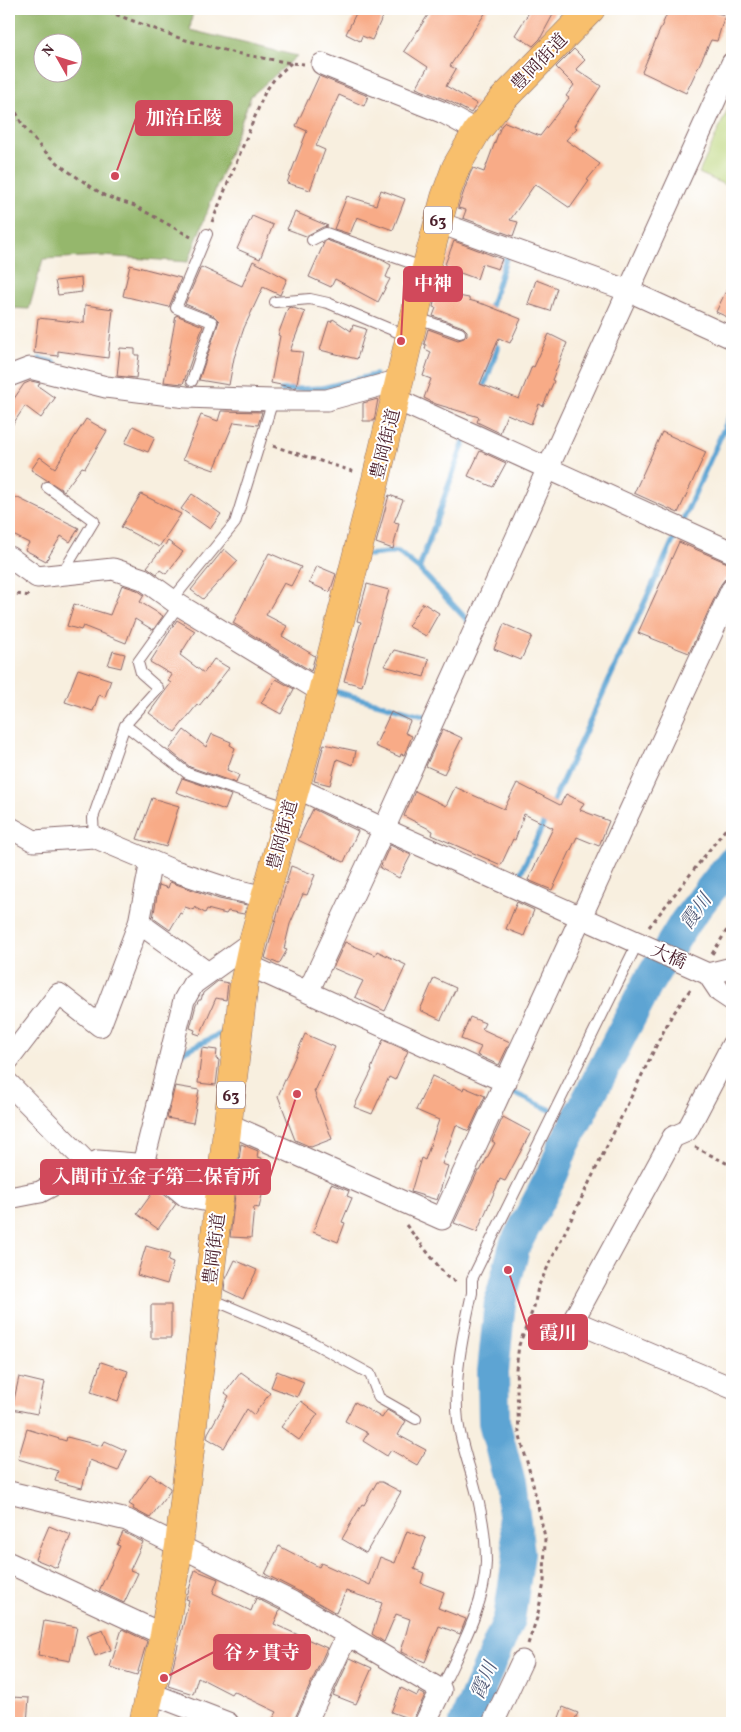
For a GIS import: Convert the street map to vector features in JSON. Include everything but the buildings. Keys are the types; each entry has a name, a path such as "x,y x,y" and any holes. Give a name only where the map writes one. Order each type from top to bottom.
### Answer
{"main road":[{"name":"豊岡街道","path":"143,1723 164,1635 179,1546 244,983 265,897 322,692 376,479 437,222 456,167 477,131 503,99 591,9"}],"street":[{"path":"308,992 384,830 732,63"},
{"path":"322,64 444,113 477,131"},
{"path":"437,222 629,291 732,338"},
{"path":"9,376 30,368 106,387 189,390 273,400 327,400 398,389 548,469 732,552"},
{"path":"9,557 37,577 113,569 143,579 175,602 322,692"},
{"path":"228,1124 442,1219 732,589"},
{"name":"大橋","path":"292,798 384,830 702,971"},
{"path":"9,827 34,841 94,837 172,870 223,887 265,897"},
{"path":"9,1059 59,994 100,1026 139,923 151,861"},
{"path":"139,923 208,973"},
{"path":"143,1164 184,1000 193,984 208,973 250,953 308,992 506,1082"},
{"path":"702,971 732,968"},
{"path":"702,971 720,992 732,1000"},
{"path":"732,1045 687,1132 673,1138 668,1146 573,1320 732,1388"},
{"path":"9,1084 90,1166"},
{"path":"9,1198 40,1192 98,1161 148,1165 187,1196 219,1203"},
{"path":"9,1492 127,1520 292,1602 441,1690 425,1723"},
{"path":"9,1563 164,1635"},
{"path":"306,1723 347,1635"},
{"path":"493,1723 522,1661"},
{"path":"150,1693 228,1723"}],"lane":[{"path":"312,240 326,233 426,268"},
{"path":"189,390 212,322 176,308 207,234"},
{"path":"275,302 310,299 412,327 460,333"},
{"path":"94,837 93,818 126,725 158,688 141,673 138,662 175,602 235,524 273,400"},
{"path":"47,487 94,521 61,574"},
{"path":"126,725 187,773 292,798"},
{"path":"441,1690 474,1619 486,1563 482,1516 458,1420 458,1380 472,1279 640,943"},
{"path":"208,1297 308,1340 370,1374 379,1398 416,1419"}],"path":[{"path":"101,9 182,40 235,53 291,63 322,64"},
{"path":"9,98 22,124 42,148 65,169 105,196 134,206 203,244 265,92 275,78 291,63"},
{"path":"260,442 376,479"},
{"path":"640,943 732,821"},
{"path":"522,1661 537,1618 544,1583 545,1536 519,1434 516,1369 518,1345 534,1307 542,1278 659,1040 671,1017 695,983 732,922"},
{"path":"676,1136 732,1166"},
{"path":"390,1196 401,1219 447,1277 472,1289"}],"green space":[{"path":"9,9 193,9 190,30 297,56 251,96 188,262 103,256 43,259 29,309 9,308"},
{"path":"732,100 732,188 699,173"}],"waterway":[{"path":"489,312 508,252"},
{"path":"482,392 498,348 492,342"},
{"path":"40,359 55,363"},
{"path":"282,390 323,388 375,375"},
{"path":"681,524 732,411"},
{"path":"419,569 466,436"},
{"path":"550,808 677,532"},
{"path":"369,555 398,552 419,569 470,623"},
{"path":"333,691 428,717"},
{"path":"516,883 546,818"},
{"name":"霞川","path":"465,1723 509,1619 519,1553 510,1484 494,1422 493,1372 500,1302 515,1245 553,1173 563,1147 648,983 685,922 732,862"},
{"path":"176,1055 231,1029"},
{"path":"507,1090 577,1122"}],"place":[{"name":"加治丘陵","path":"115,176"},
{"name":"中神","path":"401,341"},
{"name":"入間市立金子第二保育所","path":"297,1094"},
{"name":"霞川","path":"508,1270"},
{"name":"谷ヶ貫寺","path":"164,1678"}]}
